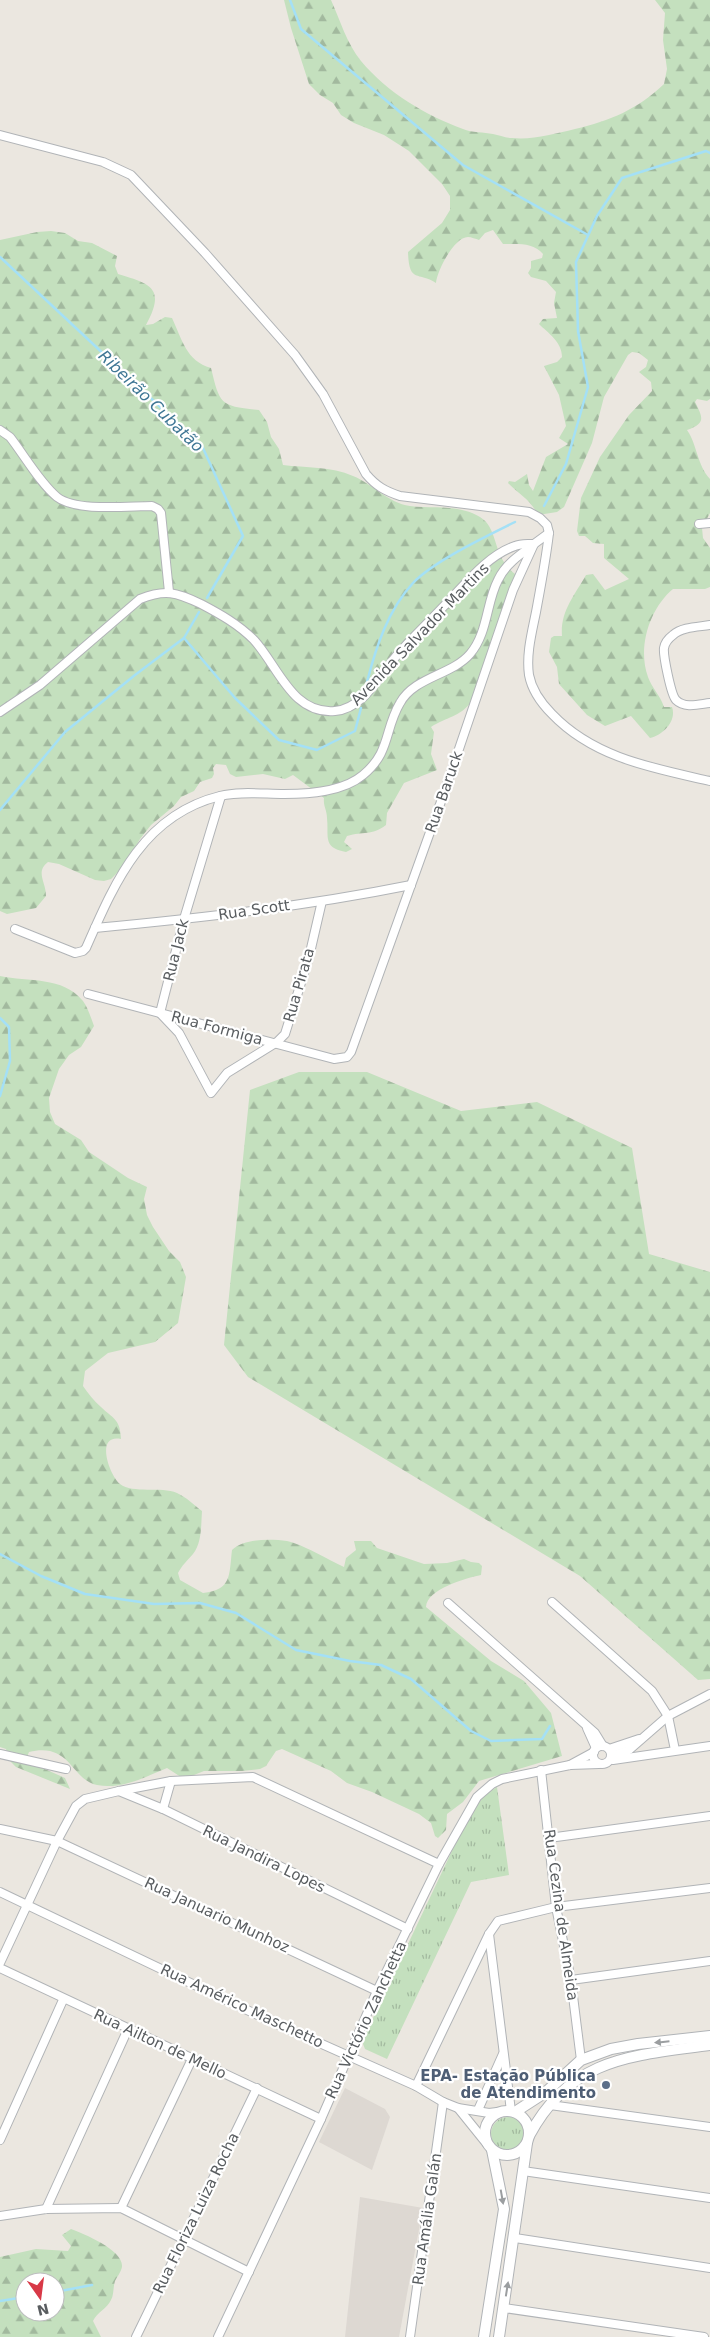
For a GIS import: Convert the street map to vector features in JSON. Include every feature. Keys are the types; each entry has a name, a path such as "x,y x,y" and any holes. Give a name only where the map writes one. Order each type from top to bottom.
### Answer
{"street":[{"path":"0,135 103,162 131,175 205,252 295,355 323,394 366,474 386,492 400,496 529,512 540,518 549,533 529,650 529,676 538,699 560,722 609,754 633,763 710,781"},
{"path":"0,430 10,437 59,498 73,504 89,506 152,506 158,508 161,513 169,592 156,592 140,599 40,685 0,712"},
{"path":"699,524 710,524"},
{"name":"Rua Baruck","path":"347,1057 351,1052 411,885 513,590 534,544 549,533"},
{"path":"15,929 75,954 83,952 115,885 145,839 177,814 195,805 221,796 294,794 324,790 347,784 361,777 374,766 381,755 400,700 424,682 463,661 471,653 483,630 498,580 505,568 516,557 534,544"},
{"name":"Avenida Salvador Martins","path":"169,592 200,604 237,625 255,642 290,691 302,702 318,710 334,711 346,709 356,704 398,654 477,572 514,546 534,544"},
{"path":"710,625 682,630 674,634 667,640 664,648 672,692 676,700 684,705 710,703"},
{"name":"Rua Jack","path":"160,1013 184,919 221,796"},
{"name":"Rua Scott","path":"95,928 184,919 322,901 411,885"},
{"name":"Rua Pirata","path":"160,1013 179,1033 211,1093 227,1073 285,1034 308,957 322,901"},
{"name":"Rua Formiga","path":"88,994 334,1059 347,1057"},
{"path":"552,1602 652,1691 668,1716 675,1750"},
{"path":"448,1603 587,1728 604,1752 606,1764 570,1765"},
{"path":"570,1765 604,1752 629,1750 668,1716 710,1694"},
{"path":"599,1764 594,1758 604,1752 675,1750 710,1746"},
{"path":"0,1754 66,1769"},
{"name":"Rua Victório Zanchetta","path":"218,2337 321,2119 377,1991 439,1864 477,1797 484,1790 502,1779 570,1765"},
{"name":"Rua Cezina de Almeida","path":"541,1770 556,1907 571,1980 581,2060"},
{"path":"0,1963 26,1904 76,1806 84,1799 119,1791 171,1781 253,1777 439,1864"},
{"path":"163,1809 171,1781"},
{"name":"Rua Jandira Lopes","path":"119,1791 163,1809 408,1929"},
{"path":"549,1838 710,1816"},
{"name":"Rua Januario Munhoz","path":"0,1829 57,1841 377,1991"},
{"path":"416,2086 489,1934 498,1922 556,1907 710,1888"},
{"name":"Rua Américo Maschetto","path":"0,1892 268,2020 416,2086 443,2102 458,2108 489,2113 497,2112"},
{"path":"489,1934 503,2054 513,2111 528,2124 528,2139 515,2238 499,2337"},
{"path":"571,1980 710,1961"},
{"name":"Rua Ailton de Mello","path":"0,1968 63,2000 321,2119"},
{"path":"0,2140 63,2000"},
{"path":"46,2209 128,2029"},
{"path":"484,2337 504,2209 489,2147 484,2137 487,2122 497,2112 513,2111 546,2092 581,2060 620,2047 710,2036"},
{"path":"489,2147 498,2154 511,2155 523,2148 539,2118 564,2090 586,2073 606,2063 630,2056 710,2045"},
{"path":"478,2110 503,2054"},
{"path":"121,2208 192,2059"},
{"name":"Rua Floriza Luiza Rocha","path":"136,2337 257,2088"},
{"name":"Rua Amália Galán","path":"410,2337 443,2102"},
{"path":"550,2105 710,2127"},
{"name":"Rua Américo Maschetto","path":"458,2108 489,2147"},
{"path":"523,2171 710,2198"},
{"path":"0,2216 46,2209 121,2208 249,2272"},
{"path":"515,2238 710,2268"},
{"path":"504,2308 704,2337"}],"shaded area":[{"path":"345,2088 385,2109 390,2117 372,2170 319,2142"},
{"path":"360,2197 423,2208 399,2337 345,2337"}],"green space":[{"path":"284,0 331,0 348,40 361,61 395,93 421,110 474,132 507,138 520,138 551,135 612,118 634,107 654,93 664,84 667,69 663,40 665,13 655,0 710,0 710,399 707,401 697,399 695,402 701,419 697,425 687,430 702,467 710,479 710,513 702,528 703,538 710,548 710,587 705,589 673,589 665,597 652,617 645,641 645,665 648,677 664,707 672,707 673,712 671,722 660,734 650,738 631,716 605,726 587,715 559,684 557,667 549,652 551,638 562,636 563,619 586,575 593,574 605,590 629,579 604,558 604,544 593,543 585,536 579,536 577,531 581,498 600,457 629,415 652,391 651,382 639,372 646,367 648,360 639,353 632,352 628,355 604,397 592,443 564,507 557,512 538,515 528,501 508,483 509,481 515,482 527,474 529,485 533,491 546,457 568,444 559,438 566,426 559,395 544,366 557,362 562,357 560,347 554,338 539,324 543,319 557,318 554,303 556,292 546,281 531,277 528,273 531,268 531,261 542,258 543,254 535,247 520,244 503,244 493,230 485,233 479,240 468,237 457,242 443,263 436,283 413,273 410,269 408,252 442,223 450,210 450,196 442,184 409,151 384,135 354,123 341,115 333,103 320,95 309,84"},
{"path":"51,231 65,233 78,241 92,243 117,256 115,266 118,274 139,281 152,289 155,295 155,303 146,325 153,324 165,317 172,318 190,355 203,365 211,368 217,390 224,401 236,407 259,410 267,422 271,437 279,449 283,465 327,469 345,473 360,479 402,504 463,510 472,513 486,522 491,529 503,561 518,576 472,701 458,714 431,727 434,732 431,754 437,770 404,783 387,813 386,825 372,832 347,836 344,842 352,849 346,852 333,848 328,840 324,798 293,775 285,779 263,774 236,777 230,774 226,765 216,764 213,768 214,774 212,778 200,782 194,791 181,797 174,806 151,825 124,866 111,879 104,881 95,880 59,864 48,862 42,870 46,896 36,908 7,914 0,911 0,240"},
{"path":"0,976 44,981 66,987 75,993 85,1004 94,1026 81,1047 69,1055 59,1069 49,1098 50,1112 55,1124 81,1140 89,1152 128,1178 147,1187 144,1199 147,1215 169,1251 180,1262 186,1277 178,1323 155,1342 108,1353 85,1371 83,1386 115,1420 119,1427 121,1439 113,1439 108,1443 106,1449 109,1465 116,1480 120,1484 132,1489 163,1490 177,1493 202,1511 198,1545 178,1573 180,1580 203,1593 219,1589 224,1585 229,1574 232,1550 244,1543 266,1540 293,1543 344,1567 346,1558 356,1550 354,1541 371,1541 377,1548 424,1564 447,1563 464,1559 479,1563 482,1566 481,1575 448,1585 433,1595 426,1607 491,1661 524,1681 551,1713 562,1756 479,1781 463,1802 447,1814 446,1830 438,1838 435,1836 431,1823 419,1814 372,1792 347,1783 331,1771 282,1749 276,1751 266,1766 260,1769 204,1771 184,1779 167,1768 142,1779 115,1786 97,1785 88,1782 69,1763 54,1752 43,1750 29,1752 27,1757 29,1762 65,1778 70,1789 16,1767 10,1761 6,1749 0,1747"},
{"path":"299,1072 367,1072 461,1111 537,1102 632,1148 649,1254 710,1272 710,1679 698,1680 580,1576 248,1377 224,1345 250,1090"},
{"path":"497,1787 509,1875 471,1882 387,2059 365,2049 363,2044 365,2035 466,1821 484,1796"},
{"path":"508,2117 515,2118 520,2122 524,2127 524,2141 520,2146 515,2150 508,2151 501,2150 496,2146 492,2141 491,2134 492,2127 496,2122 501,2118"},
{"path":"71,2229 110,2249 121,2261 122,2267 115,2281 112,2298 93,2321 101,2337 0,2337 0,2257 36,2249 68,2251 71,2246 62,2235"}],"waterway":[{"path":"290,0 301,29 463,165 588,235"},
{"path":"544,506 566,464 588,387 578,331 576,262 597,216 622,178 706,151 710,153"},
{"name":"Ribeirão Cubatão","path":"0,257 202,446 243,536 207,598"},
{"name":"Ribeirão Cubatão","path":"367,682 374,656 390,617 413,583 447,558 515,522"},
{"name":"Ribeirão Cubatão","path":"199,612 184,638 235,698 279,740 317,750 355,731 361,708"},
{"path":"0,810 65,732 184,638"},
{"path":"0,1018 9,1027 10,1061 0,1096"},
{"path":"0,1554 41,1576 85,1594 154,1604 200,1603 236,1613 296,1650 381,1665 411,1679 471,1731 491,1741 542,1739 550,1726"},
{"path":"65,2290 92,2285"},
{"path":"0,2301 15,2299"}],"place":[{"name":"EPA- Estação Pública de Atendimento","path":"606,2085"}]}
